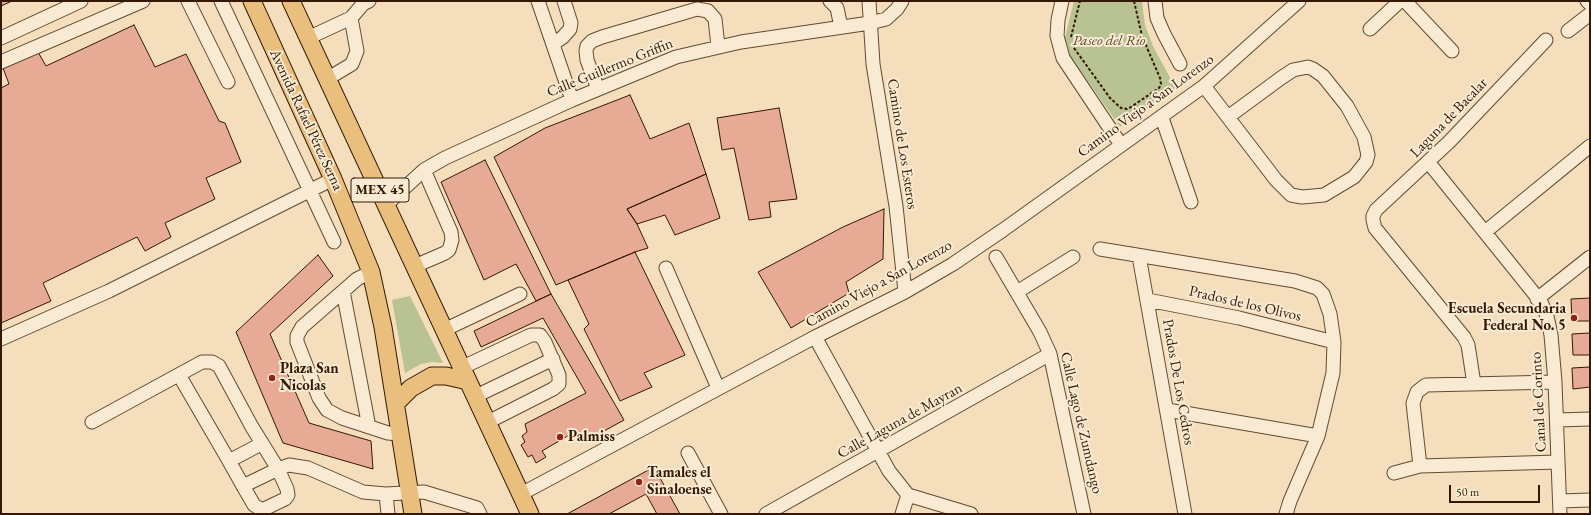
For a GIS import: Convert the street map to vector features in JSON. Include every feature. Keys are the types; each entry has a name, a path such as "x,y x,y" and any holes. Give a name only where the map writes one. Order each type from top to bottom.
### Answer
{"main road":[{"name":"Avenida Rafael Pérez Serna","path":"252,1 334,179 371,272 378,295 396,404"},
{"name":"MEX 45","path":"291,1 387,204 464,374 476,396 530,514"},
{"path":"396,404 410,388 432,376 464,374"},
{"name":"MEX 45","path":"396,404 413,514"}],"street":[{"path":"1,38 81,1"},
{"path":"1,62 143,1"},
{"path":"188,1 228,82"},
{"path":"221,1 334,242"},
{"path":"308,38 351,18 363,4 369,1"},
{"path":"538,1 572,100"},
{"path":"553,44 563,38 570,29 571,23 564,1"},
{"path":"830,1 837,8 841,27"},
{"name":"Camino de Los Esteros","path":"869,1 873,64 896,206 905,292"},
{"name":"Calle Guillermo Griffin","path":"387,204 424,170 474,144 572,100 676,57 718,46 779,35 870,23 886,19 897,9 902,1"},
{"path":"1062,1 1058,20 1057,36 1063,58 1121,145"},
{"path":"1155,1 1157,18 1180,64"},
{"name":"Camino Viejo a San Lorenzo","path":"521,494 718,388 905,292 1003,230 1121,145 1162,118 1204,86 1299,1"},
{"path":"1370,29 1400,1"},
{"path":"1405,1 1452,51"},
{"path":"1587,1 1590,4"},
{"path":"598,89 587,60 586,51 587,46 592,41 602,37 697,9 708,11 715,19 718,46"},
{"path":"1568,31 1590,14"},
{"path":"327,79 352,64 357,51 351,18"},
{"name":"Laguna de Bacalar","path":"1474,384 1468,345 1464,337 1376,228 1373,216 1376,210 1429,163 1546,40"},
{"path":"1204,86 1276,180 1291,195 1302,197 1324,195 1354,177 1366,162 1368,155 1365,142 1347,106 1323,76 1308,67 1293,70 1228,117"},
{"path":"1162,118 1191,202"},
{"path":"1485,232 1590,146"},
{"name":"Canal de Corinto","path":"1429,163 1537,299 1541,302 1547,316 1551,335 1555,382 1560,514"},
{"path":"415,266 445,253 449,250 452,240 451,232 424,170"},
{"path":"1,339 109,291 334,179"},
{"path":"1100,249 1296,280 1308,284 1324,294 1327,302 1334,342 1333,373 1318,436 1290,501 1286,514"},
{"name":"Prados De Los Cedros","path":"1139,256 1185,514"},
{"path":"1537,299 1590,256"},
{"name":"Calle Lago de Zumdango","path":"996,257 1017,292 1050,354 1084,514"},
{"path":"1017,292 1073,257"},
{"path":"666,268 718,388"},
{"path":"371,272 357,279 302,327 297,342 323,405 333,414 388,433 400,434"},
{"path":"343,291 369,427"},
{"path":"444,330 520,294"},
{"name":"Prados de los Olivos","path":"1148,300 1239,318 1334,342"},
{"path":"464,374 531,335 536,334 542,338 553,359 560,380 557,386 488,422"},
{"path":"815,337 888,471 908,495 972,514"},
{"name":"Calle Laguna de Mayran","path":"766,514 1050,354"},
{"path":"476,396 553,359"},
{"path":"92,422 202,362 212,362 219,366 261,444 278,469 287,489 288,494 285,500 262,510 254,505 179,375"},
{"path":"1420,466 1413,402 1417,392 1426,385 1555,382"},
{"path":"1167,410 1318,436"},
{"path":"1557,420 1590,419"},
{"path":"229,461 261,444"},
{"path":"688,453 722,514"},
{"path":"1394,473 1420,466 1558,462"},
{"path":"243,486 289,465 308,468 363,492 386,494 424,492 477,508 480,514"},
{"path":"386,494 388,514"},
{"path":"902,514 908,495"},
{"path":"1560,501 1590,500"}],"path":[{"path":"1080,1 1071,36 1071,43 1110,98 1121,108 1127,109 1159,88 1161,84 1142,36 1134,1"}],"green space":[{"name":"Paseo del Río","path":"1074,1 1142,1 1145,25 1153,46 1176,89 1120,127 1063,46"},
{"path":"410,296 443,363 432,362 421,364 405,373 392,300"}],"building":[{"path":"1,1 12,1 1,6"},
{"path":"134,25 155,67 186,54 219,121 225,123 241,162 206,178 215,199 165,223 171,237 145,251 137,237 43,283 51,301 1,323 1,88 9,84 3,68 38,52 46,66"},
{"path":"630,95 650,139 689,123 706,174 627,209 637,224 648,248 556,285 494,157 545,128"},
{"path":"779,108 797,199 769,202 771,217 749,220 734,148 722,150 717,118"},
{"path":"485,160 551,294 536,301 516,264 484,280 441,182"},
{"path":"706,174 720,218 675,235 665,215 637,224 627,209"},
{"path":"884,209 883,259 846,282 849,293 791,328 758,272 843,227"},
{"path":"635,252 685,355 644,373 652,387 620,401 584,329 589,324 568,280"},
{"name":"Plaza San Nicolas","path":"318,255 333,276 270,334 309,423 371,441 373,469 283,443 236,332"},
{"path":"551,294 624,420 584,442 576,431 542,451 546,457 536,463 532,455 528,457 521,445 525,442 522,436 527,432 525,424 586,393 543,318 481,347 474,331"},
{"path":"1590,298 1590,321 1572,321 1571,299"},
{"path":"1590,333 1590,355 1573,355 1572,334"},
{"path":"1590,367 1590,387 1573,389 1572,368"},
{"path":"654,467 680,514 657,514 646,494 609,514 567,514"}],"place":[{"name":"Escuela Secundaria Federal No. 5","path":"1574,318"},
{"name":"Plaza San Nicolas","path":"272,378"},
{"name":"Palmiss","path":"560,437"},
{"name":"Tamales el Sinaloense","path":"639,482"}]}
